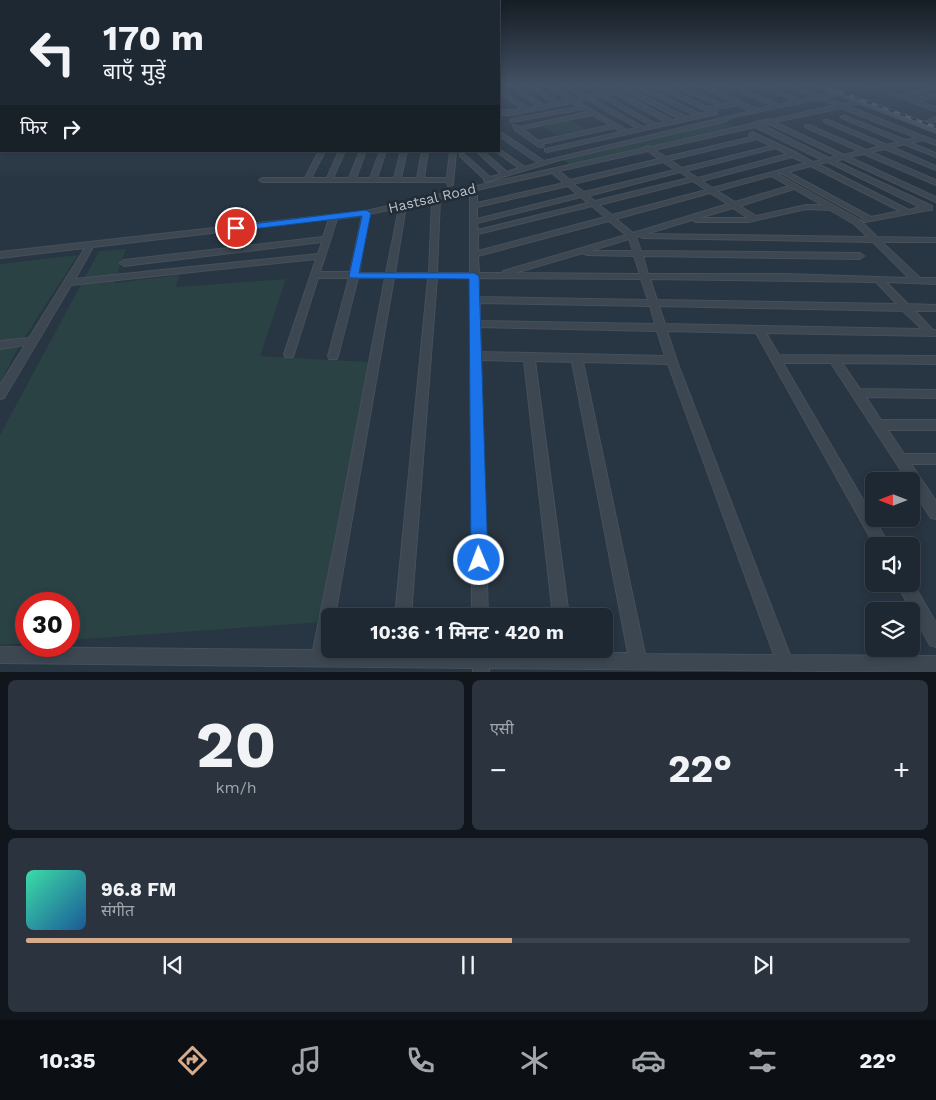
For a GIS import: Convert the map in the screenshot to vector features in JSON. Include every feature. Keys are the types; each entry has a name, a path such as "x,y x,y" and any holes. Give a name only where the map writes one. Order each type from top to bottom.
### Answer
{"main road":[{"path":"900,116 936,130"},
{"path":"920,116 935,121"}],"street":[{"path":"512,116 515,126 558,159"},
{"path":"500,132 551,116"},
{"path":"515,126 573,116"},
{"path":"598,116 637,140"},
{"path":"619,116 642,129"},
{"path":"639,116 656,126"},
{"path":"660,116 671,122"},
{"path":"680,116 685,119"},
{"path":"547,150 698,116"},
{"path":"720,116 908,212"},
{"path":"453,152 449,193 523,168 736,116"},
{"name":"Hastsal Road","path":"0,255 366,213 787,116"},
{"path":"869,116 936,143"},
{"path":"788,130 843,117 936,155"},
{"path":"768,121 936,200"},
{"path":"826,121 936,168"},
{"path":"922,124 935,121"},
{"path":"754,124 927,208"},
{"path":"536,143 614,126"},
{"path":"807,126 936,184"},
{"path":"500,133 542,163"},
{"path":"473,206 758,137"},
{"path":"474,255 772,174 923,138"},
{"path":"474,222 778,146"},
{"path":"647,148 735,204 755,219"},
{"path":"307,180 321,152"},
{"path":"329,180 342,152"},
{"path":"352,180 363,152"},
{"path":"374,180 383,152"},
{"path":"397,180 404,152"},
{"path":"420,180 425,152"},
{"path":"480,152 505,174"},
{"path":"500,152 523,168"},
{"path":"474,233 696,180 795,154"},
{"path":"462,155 488,179"},
{"path":"553,170 592,205 632,236 672,360 785,663"},
{"path":"782,172 870,219"},
{"path":"772,174 857,222 918,281"},
{"path":"262,180 450,180"},
{"path":"915,190 936,184"},
{"path":"496,276 794,187"},
{"path":"473,189 480,608"},
{"path":"404,608 432,276 436,198"},
{"path":"319,659 391,276 402,205"},
{"path":"857,222 936,206"},
{"path":"687,219 744,221 806,207 831,208"},
{"path":"333,356 354,276 366,213"},
{"path":"289,354 334,217"},
{"path":"632,236 936,240"},
{"path":"124,263 328,239"},
{"path":"0,395 91,244"},
{"path":"576,252 860,256"},
{"path":"69,282 322,256"},
{"path":"316,276 646,277 936,281"},
{"path":"879,280 933,333"},
{"path":"475,300 936,308"},
{"path":"475,324 933,333"},
{"path":"759,330 878,537"},
{"path":"0,345 32,341"},
{"path":"476,356 672,360"},
{"path":"529,357 560,608"},
{"path":"577,358 638,662"},
{"path":"776,359 936,360"},
{"path":"834,359 900,459 930,495 936,513"},
{"path":"857,393 936,394"},
{"path":"878,426 936,425"},
{"path":"900,459 936,459"},
{"path":"909,592 936,639"},
{"path":"0,655 335,658"},
{"path":"446,658 481,661 524,658"},
{"path":"597,658 638,662 785,663 852,668 936,664"}],"green space":[{"path":"571,120 586,129 556,135 542,126"},
{"path":"723,121 734,127 569,164 561,158"},
{"path":"126,249 114,283 179,275 176,287 286,279 260,356 369,362 325,608 321,608 321,622 80,639 80,592 15,592 15,644 0,645 0,435 99,251"},
{"path":"78,255 19,346 0,383 0,264"}],"railway":[{"path":"907,116 936,127"}],"route":[{"path":"236,228 366,213 354,276 474,276 479,560"}]}
